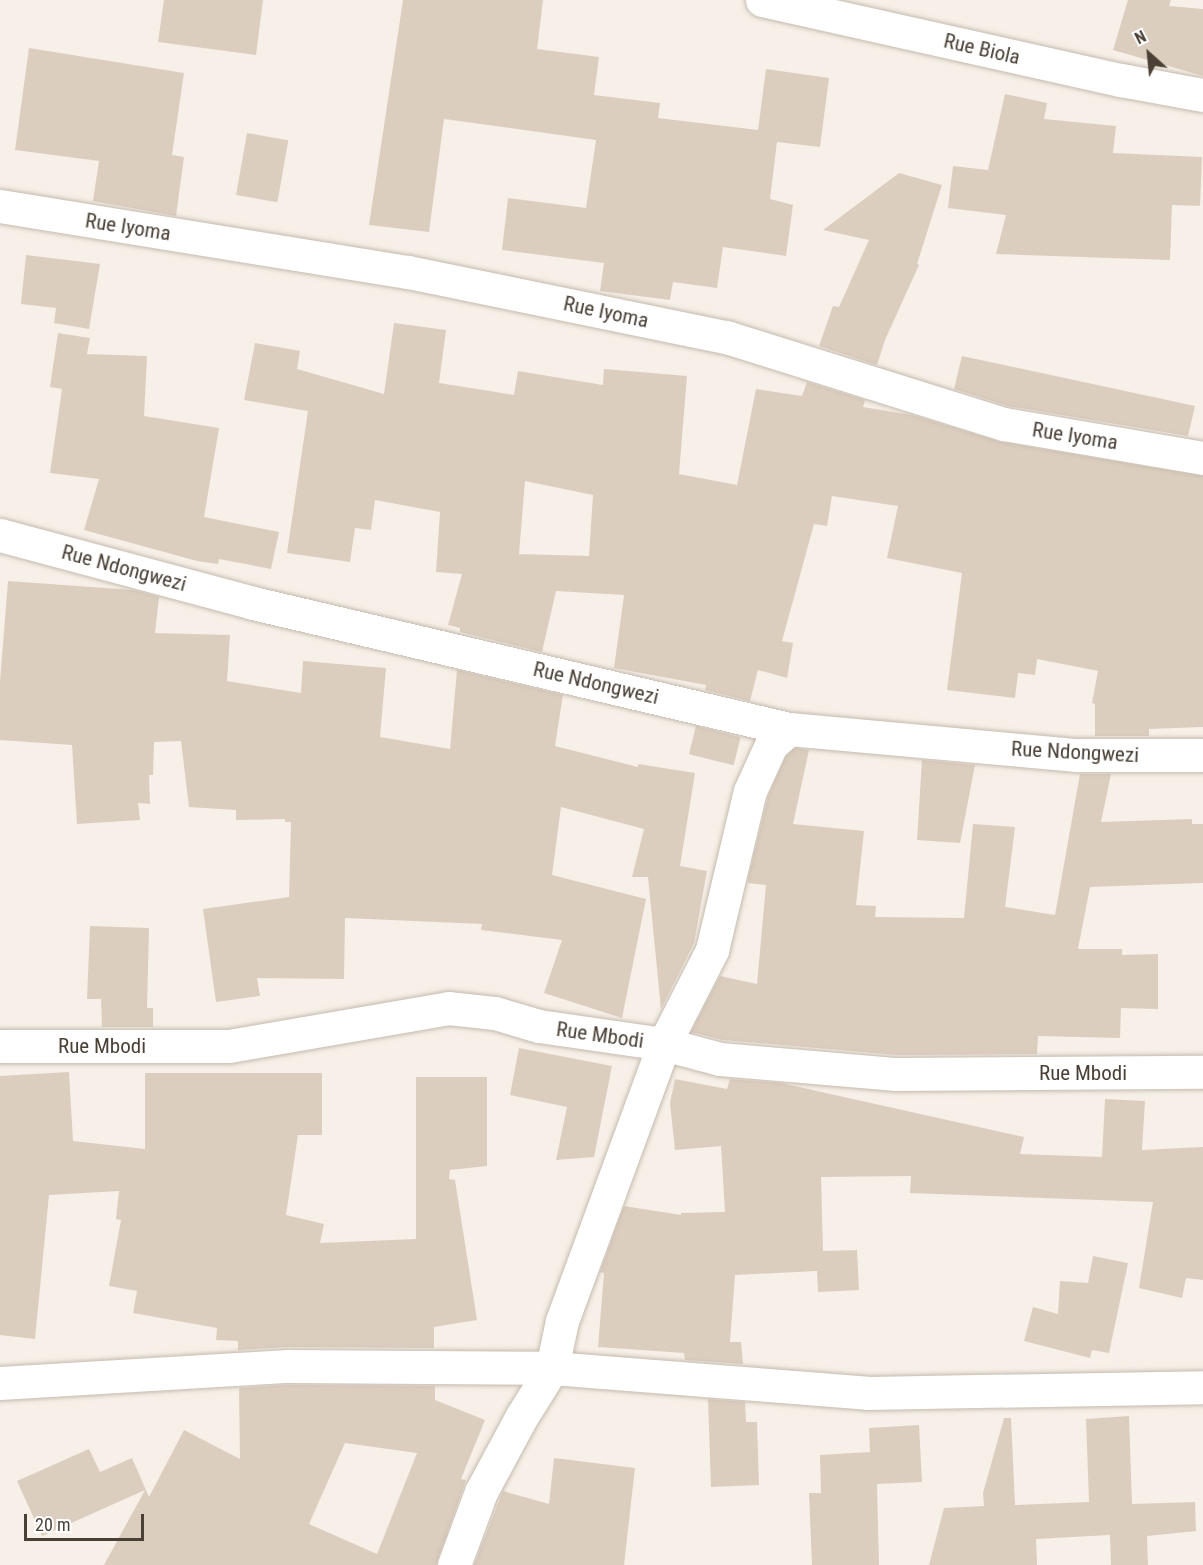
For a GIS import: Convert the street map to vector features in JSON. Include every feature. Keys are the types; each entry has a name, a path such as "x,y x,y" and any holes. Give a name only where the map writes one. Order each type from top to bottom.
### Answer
{"street":[{"name":"Rue Biola","path":"762,0 1121,80 1203,95"},
{"name":"Rue Iyoma","path":"0,206 408,272 726,337 1004,424 1203,458"},
{"name":"Rue Ndongwezi","path":"0,535 253,603 789,729 1077,755 1203,755"},
{"path":"454,1565 481,1492 522,1416 552,1368 562,1321 664,1044 712,950 750,792 771,745 789,729"},
{"name":"Rue Mbodi","path":"0,1046 230,1046 448,1008 495,1013 539,1026 664,1044 720,1059 896,1074 1203,1072"},
{"path":"0,1383 288,1366 552,1368 867,1393 1203,1387"}],"building":[{"path":"164,0 263,0 256,55 158,42"},
{"path":"403,0 543,0 537,49 599,57 594,95 660,103 658,118 758,130 766,69 829,78 820,147 777,142 770,199 793,205 786,256 723,247 717,288 673,282 670,300 600,291 604,263 502,250 508,198 586,208 596,140 444,119 429,232 369,225"},
{"path":"1128,0 1171,0 1169,6 1203,9 1203,76 1113,50"},
{"path":"29,48 184,73 172,155 184,157 176,216 93,201 99,161 15,150"},
{"path":"1005,94 1047,103 1044,119 1116,126 1113,153 1202,157 1200,206 1172,205 1170,260 996,254 1006,215 948,208 953,166 988,170"},
{"path":"247,133 288,140 277,202 236,195"},
{"path":"899,173 942,185 917,264 919,265 885,340 877,365 819,346 833,306 839,307 869,240 823,230"},
{"path":"26,255 100,264 89,329 54,323 56,308 21,304"},
{"path":"394,323 446,330 439,383 514,395 518,371 603,385 604,369 687,376 679,474 737,485 756,389 802,396 807,382 865,400 863,407 912,415 1001,442 1203,476 1203,727 1149,729 1149,736 1095,736 1095,704 1092,703 1098,671 1037,659 1035,675 1018,673 1015,698 947,690 962,573 887,558 898,506 832,496 827,526 814,524 782,641 793,643 787,678 758,670 750,701 705,690 706,685 614,668 624,595 556,591 542,652 460,632 460,628 448,625 462,574 436,572 440,512 375,500 371,530 355,528 350,562 287,553 308,411 244,400 255,343 300,351 297,369 384,394","holes":["525,481 593,495 589,556 519,554"]},
{"path":"58,333 90,338 87,354 147,356 144,416 219,428 204,517 279,532 271,569 219,559 218,564 197,561 84,530 99,479 50,473 62,389 50,387"},
{"path":"962,356 1195,406 1188,436 1008,406 954,389"},
{"path":"8,581 133,590 159,597 155,633 230,635 227,681 301,693 303,661 386,668 380,737 450,749 457,670 563,695 555,746 638,767 638,764 695,773 680,866 707,871 694,943 661,1009 648,877 632,877 644,829 561,807 552,875 646,899 622,1018 544,993 562,940 481,930 482,924 345,918 344,979 257,978 260,996 216,1002 203,909 289,897 291,822 285,822 285,819 236,820 236,810 189,807 181,741 154,742 153,775 149,775 150,804 138,803 140,820 77,824 72,745 0,740 0,681"},
{"path":"696,726 741,737 734,765 689,754"},
{"path":"795,748 809,750 793,824 864,831 856,905 876,906 875,917 964,918 973,824 1015,827 1005,907 1055,915 1080,774 1111,774 1101,822 1192,819 1192,824 1203,824 1203,883 1090,887 1078,949 1122,949 1122,955 1158,954 1158,1009 1121,1008 1120,1038 1038,1036 1037,1054 897,1055 723,1040 691,1032 720,976 757,984 766,885 748,883 748,879 768,797 786,756"},
{"path":"922,760 975,765 960,843 917,840"},
{"path":"90,926 149,928 147,1008 153,1008 153,1027 102,1027 101,999 87,999"},
{"path":"519,1048 612,1066 594,1157 556,1160 567,1107 510,1095"},
{"path":"69,1072 73,1141 145,1149 145,1073 322,1073 322,1135 298,1135 286,1215 324,1224 320,1243 416,1239 416,1077 487,1077 487,1166 450,1170 449,1179 455,1180 477,1320 434,1327 434,1348 288,1347 238,1350 238,1341 216,1340 217,1328 133,1313 137,1291 109,1286 121,1220 116,1219 119,1191 49,1195 35,1339 0,1335 0,1076"},
{"path":"675,1079 727,1089 730,1079 781,1083 1024,1137 1020,1154 1102,1157 1105,1099 1145,1101 1142,1150 1203,1147 1203,1280 1186,1278 1182,1298 1139,1288 1153,1202 910,1193 911,1176 821,1177 823,1251 857,1250 859,1290 818,1292 817,1271 735,1275 730,1342 741,1342 743,1364 685,1360 684,1353 598,1347 604,1273 600,1272 624,1206 681,1215 681,1213 725,1212 721,1146 675,1150 670,1103"},
{"path":"1093,1256 1128,1263 1109,1353 1092,1350 1090,1358 1024,1341 1033,1307 1058,1314 1060,1281 1088,1283"},
{"path":"288,1385 435,1386 435,1400 485,1420 461,1479 466,1480 436,1565 104,1565 145,1490 42,1536 17,1481 89,1449 100,1472 132,1458 149,1497 184,1430 240,1459 239,1388","holes":["345,1443 417,1453 377,1554 309,1524"]},
{"path":"708,1399 745,1402 746,1422 757,1422 759,1485 711,1487"},
{"path":"1129,1416 1132,1504 1195,1502 1196,1531 1147,1536 1148,1565 1111,1565 1110,1535 1036,1539 1037,1565 929,1565 944,1508 984,1506 983,1493 1004,1418 1011,1418 1015,1505 1089,1502 1086,1419"},
{"path":"919,1425 922,1482 877,1484 879,1565 812,1565 809,1493 821,1493 820,1455 870,1452 869,1428"},
{"path":"554,1458 635,1468 624,1565 474,1565 503,1491 549,1504"}]}
